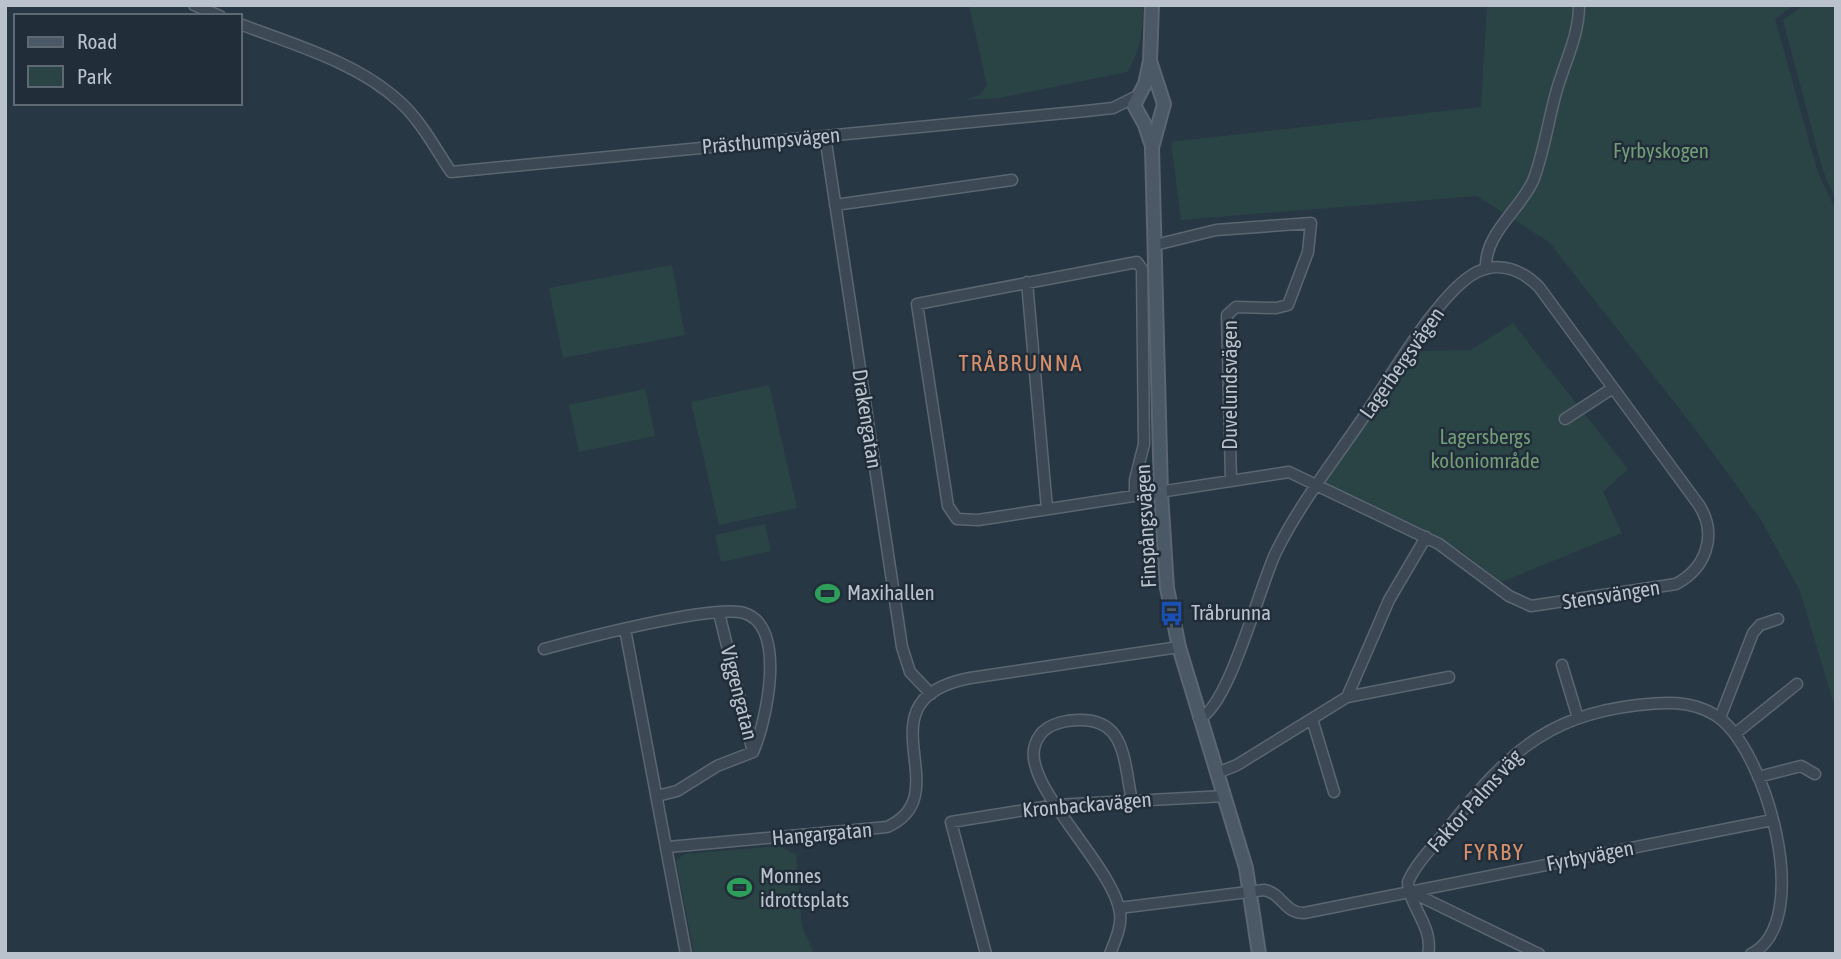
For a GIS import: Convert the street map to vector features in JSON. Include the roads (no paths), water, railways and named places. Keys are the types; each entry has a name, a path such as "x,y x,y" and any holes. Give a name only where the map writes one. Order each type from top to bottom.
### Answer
{"main road":[{"name":"Finspångsvägen","path":"1152,5 1150,61 1138,94 1139,115 1152,148"},
{"name":"Finspångsvägen","path":"1150,61 1164,104 1152,148 1161,493 1167,588 1179,647 1199,718 1258,909 1265,954"},
{"path":"1138,94 1153,89 1160,93"},
{"path":"1139,115 1149,120 1160,115"},
{"name":"Finspångsvägen","path":"1251,891 1259,954"}],"street":[{"path":"194,5 215,14"},
{"path":"1486,269 1486,253 1493,239 1533,180 1557,90 1578,27 1578,5"},
{"name":"Prästhumpsvägen","path":"242,25 349,67 377,84 401,103 451,172 1113,108 1139,115"},
{"name":"Prästhumpsvägen","path":"1113,108 1138,94"},
{"name":"Drakengatan","path":"825,136 902,647 910,672 930,694"},
{"path":"835,205 1012,180"},
{"name":"Duvelundsvägen","path":"1155,245 1216,230 1311,223 1308,252 1294,296 1288,305 1276,308 1236,307 1227,315 1231,481"},
{"path":"1047,509 1027,282 1137,262 1142,269 1144,444 1135,480 1135,495"},
{"name":"Stensvängen","path":"1027,282 917,304 948,506 957,519 978,520 1161,493 1282,471 1296,474 1426,537 1455,554 1509,596 1531,606 1676,584 1690,575 1706,551 1707,520 1699,505 1530,278 1504,267 1486,269"},
{"name":"Lagerbergsvägen","path":"1199,718 1209,715 1215,705 1237,658 1276,551 1318,485 1431,317 1463,282 1486,269"},
{"path":"1564,419 1613,388"},
{"path":"1347,697 1389,600 1426,537"},
{"path":"544,649 625,629 719,613 733,611 752,617 761,626 770,654 771,682 753,752"},
{"name":"Viggengatan","path":"657,796 677,791 717,766 753,752 719,613"},
{"path":"1720,718 1752,633 1760,625 1778,619"},
{"path":"625,629 686,954"},
{"path":"930,694 950,683 970,678 1179,647"},
{"path":"1562,665 1578,718"},
{"path":"1217,773 1237,765 1347,697 1449,677"},
{"path":"1736,733 1797,684"},
{"name":"Hangargatan","path":"668,847 875,829 897,822 913,806 918,792 911,731 916,714 930,694"},
{"name":"Faktor Palms väg","path":"1408,891 1412,873 1501,767 1531,741 1578,718 1625,707 1668,702 1697,706 1720,718 1736,733 1758,778 1772,820 1783,881 1781,911 1770,939 1751,954"},
{"path":"1110,954 1120,921 1119,908 1087,848 1056,805 1035,768 1035,742 1052,725 1087,718 1101,722 1116,734 1132,801"},
{"path":"1312,719 1334,792"},
{"path":"1758,778 1801,766 1815,774"},
{"name":"Kronbackavägen","path":"986,954 951,822 1056,805 1225,796"},
{"name":"Fyrbyvägen","path":"1251,891 1272,892 1289,910 1298,913 1772,820"},
{"path":"1119,908 1251,891"},
{"path":"1408,891 1430,939 1428,954"},
{"path":"1408,891 1539,954"}],"place":[{"name":"Maxihallen","path":"827,593"},
{"name":"Tråbrunna","path":"1171,613"},
{"name":"Monnes idrottsplats","path":"740,888"}],"district":[{"name":"TRÅBRUNNA","path":"1021,363"},
{"name":"FYRBY","path":"1494,852"}],"park label":[{"name":"Fyrbyskogen","path":"1661,151"},
{"name":"Lagersbergs koloniområde","path":"1485,449"}]}
